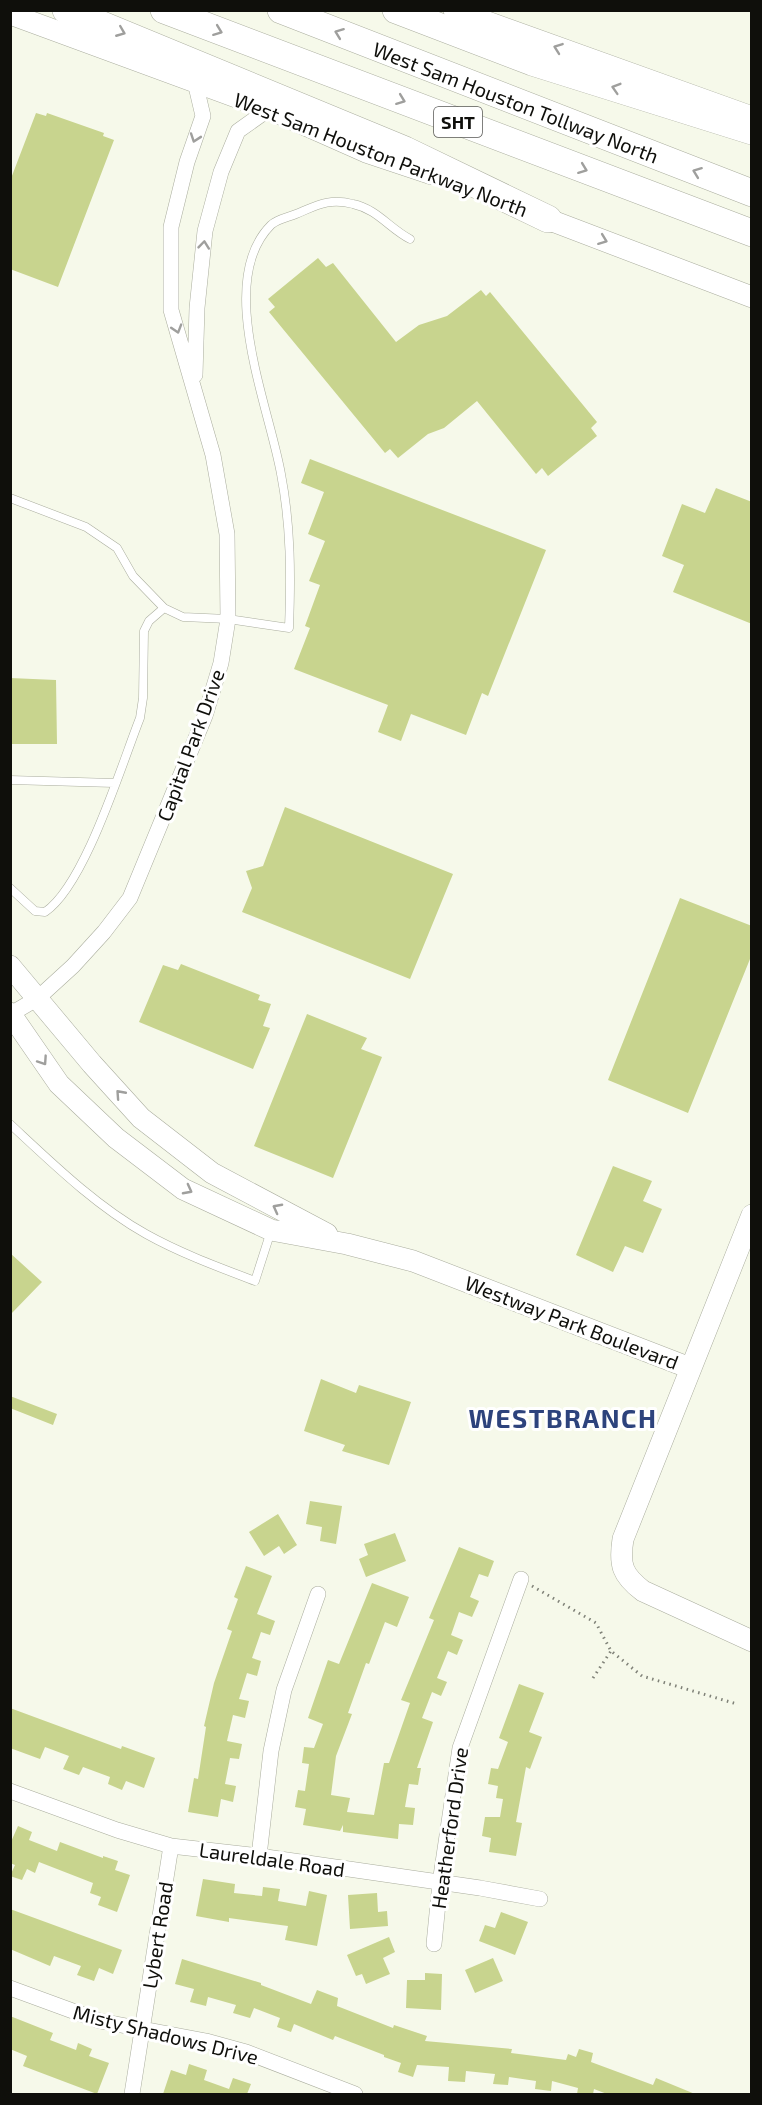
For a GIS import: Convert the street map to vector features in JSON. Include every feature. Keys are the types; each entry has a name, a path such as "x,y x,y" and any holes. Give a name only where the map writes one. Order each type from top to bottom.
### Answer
{"highway":[{"path":"66,10 405,150 548,219"},
{"name":"West Sam Houston Tollway North","path":"164,10 752,233"},
{"name":"West Sam Houston Tollway North","path":"281,10 752,193"},
{"path":"396,10 532,62 752,131"}],"street":[{"path":"454,10 752,117"},
{"name":"West Sam Houston Parkway North","path":"10,14 269,110 366,152 443,178 752,297"},
{"name":"Capital Park Drive","path":"11,1013 38,998 73,966 104,932 130,898 205,716 221,663 228,619 227,534 213,455 171,310 171,227 187,162 203,116 195,82"},
{"name":"Capital Park Drive","path":"195,387 197,308 205,231 221,172 238,131 269,110"},
{"name":"Westway Park Boulevard","path":"10,966 92,1064 141,1118 212,1173 347,1244"},
{"name":"Westway Park Boulevard","path":"11,1013 59,1084 116,1138 183,1189 271,1230 347,1244 413,1261 690,1368 623,1539 622,1564 628,1580 643,1591 752,1641"},
{"path":"690,1368 752,1215"},
{"name":"Heatherford Drive","path":"434,1944 459,1748 521,1580"},
{"path":"259,1856 271,1751 284,1690 318,1594"},
{"name":"Laureldale Road","path":"10,1791 117,1830 171,1846 259,1856 540,1899"},
{"name":"Lybert Road","path":"132,2094 171,1846"},
{"name":"Misty Shadows Drive","path":"10,1988 100,2022 206,2041 246,2052 355,2094"}],"lane":[{"path":"10,498 86,527 117,548 133,576 164,608 183,617 228,619 289,628 291,572 288,520 281,472 248,330 245,295 247,270 258,243 273,223 330,201 354,204 375,212 410,239"},
{"path":"10,888 35,910 45,912 55,905 82,863 140,718 143,698 144,631 149,621 164,608"},
{"path":"10,780 114,783"},
{"path":"10,1124 106,1207 145,1233 190,1256 255,1281 271,1230"}],"path":[{"path":"521,1580 596,1623 611,1651 642,1676 737,1704"},
{"path":"592,1678 611,1651"}],"building":[{"path":"36,113 46,116 47,113 104,133 103,136 114,140 58,287 10,269 10,181"},
{"path":"318,258 326,267 333,263 396,342 419,325 447,316 481,290 486,296 490,292 597,422 591,428 597,436 548,476 542,468 536,474 477,401 444,428 428,434 398,458 390,449 385,453 269,312 275,307 268,299"},
{"path":"310,459 546,550 488,696 482,693 466,735 411,714 401,741 378,732 388,705 294,669 310,628 305,626 320,585 309,581 325,541 308,534 324,492 301,483"},
{"path":"716,488 752,502 752,624 673,592 684,565 662,556 682,504 705,513"},
{"path":"10,678 56,680 57,744 10,744"},
{"path":"285,807 453,874 410,979 242,912 252,888 246,871 263,866"},
{"path":"680,898 752,926 752,954 688,1113 608,1080"},
{"path":"181,964 260,995 258,1000 271,1004 263,1026 270,1028 253,1069 139,1022 163,965 178,970"},
{"path":"307,1014 367,1038 361,1049 382,1057 333,1178 254,1146"},
{"path":"613,1166 652,1181 643,1201 662,1209 643,1253 625,1246 613,1272 576,1255"},
{"path":"10,1253 42,1282 10,1315"},
{"path":"321,1379 356,1393 359,1385 411,1402 389,1465 342,1451 345,1445 304,1431"},
{"path":"10,1396 57,1414 53,1425 10,1408"},
{"path":"310,1501 342,1506 336,1544 320,1541 322,1527 306,1524"},
{"path":"278,1514 297,1545 284,1554 279,1546 264,1556 249,1532"},
{"path":"395,1533 406,1561 366,1577 359,1559 368,1555 364,1544"},
{"path":"459,1547 494,1561 488,1577 479,1574 470,1597 479,1601 472,1617 459,1612 451,1635 463,1640 457,1655 448,1651 437,1678 447,1682 441,1696 432,1692 422,1718 433,1722 417,1768 421,1768 418,1785 409,1784 405,1807 415,1808 413,1825 399,1824 398,1839 343,1832 343,1825 340,1831 303,1825 306,1809 295,1807 298,1790 305,1791 309,1764 302,1763 304,1747 314,1748 323,1724 308,1718 328,1660 339,1664 372,1583 409,1597 397,1627 385,1622 369,1664 366,1663 348,1713 352,1714 336,1756 331,1795 350,1798 347,1812 374,1815 384,1763 389,1763 410,1703 401,1700 434,1620 429,1618"},
{"path":"246,1566 272,1576 257,1614 275,1621 270,1635 261,1632 252,1658 261,1661 257,1676 247,1673 239,1699 249,1701 245,1718 233,1715 227,1741 242,1744 239,1759 230,1758 225,1784 236,1786 233,1802 221,1799 218,1817 188,1812 194,1778 198,1779 206,1727 204,1726 214,1683 232,1631 227,1629 238,1599 234,1597"},
{"path":"519,1684 544,1693 529,1732 542,1737 530,1769 526,1767 516,1822 522,1823 516,1856 489,1852 491,1838 482,1836 485,1817 500,1817 503,1799 496,1798 498,1786 488,1784 491,1768 498,1769 508,1742 499,1738"},
{"path":"10,1708 121,1749 122,1746 155,1758 144,1788 126,1781 122,1790 108,1784 110,1777 83,1767 79,1775 63,1769 69,1756 45,1747 40,1759 10,1748"},
{"path":"18,1826 32,1832 29,1840 57,1851 60,1842 103,1858 103,1856 118,1861 115,1870 130,1875 117,1912 98,1905 101,1897 90,1893 93,1883 39,1862 35,1873 27,1869 22,1880 10,1876 15,1865 10,1863 10,1844"},
{"path":"203,1879 235,1884 234,1893 262,1896 263,1887 280,1889 278,1901 306,1906 309,1891 327,1895 317,1946 285,1940 288,1926 229,1918 229,1922 196,1916"},
{"path":"377,1893 378,1912 387,1911 388,1926 350,1929 348,1895"},
{"path":"10,1909 122,1950 113,1974 99,1968 94,1981 77,1975 81,1966 54,1956 50,1966 10,1949"},
{"path":"501,1912 528,1922 515,1955 479,1941 485,1925 495,1928"},
{"path":"389,1937 395,1952 383,1958 390,1974 366,1984 362,1974 356,1976 347,1955"},
{"path":"493,1958 503,1981 475,1993 465,1970"},
{"path":"182,1959 261,1983 261,1985 311,2004 317,1990 338,1998 337,2006 393,2028 394,2025 427,2036 425,2041 512,2049 511,2053 566,2060 568,2054 576,2057 579,2049 593,2053 591,2062 653,2085 656,2078 695,2094 607,2094 594,2089 593,2094 577,2094 578,2088 552,2081 551,2091 535,2089 536,2081 509,2077 508,2085 493,2084 495,2074 466,2071 465,2082 448,2081 449,2067 417,2065 413,2077 398,2072 401,2063 384,2057 384,2055 335,2036 333,2040 294,2024 291,2032 277,2027 280,2018 254,2008 250,2018 233,2013 236,2005 208,1997 206,2006 190,2002 194,1989 175,1984"},
{"path":"425,1973 442,1974 441,2010 406,2008 407,1980 425,1980"},
{"path":"10,2016 53,2033 50,2040 76,2050 78,2043 92,2049 89,2056 109,2063 97,2094 23,2066 27,2056 10,2049"},
{"path":"189,2064 207,2070 204,2080 229,2089 233,2078 251,2084 247,2094 163,2094 171,2070 186,2075"}],"district":[{"name":"WESTBRANCH","path":"563,1417"}]}
